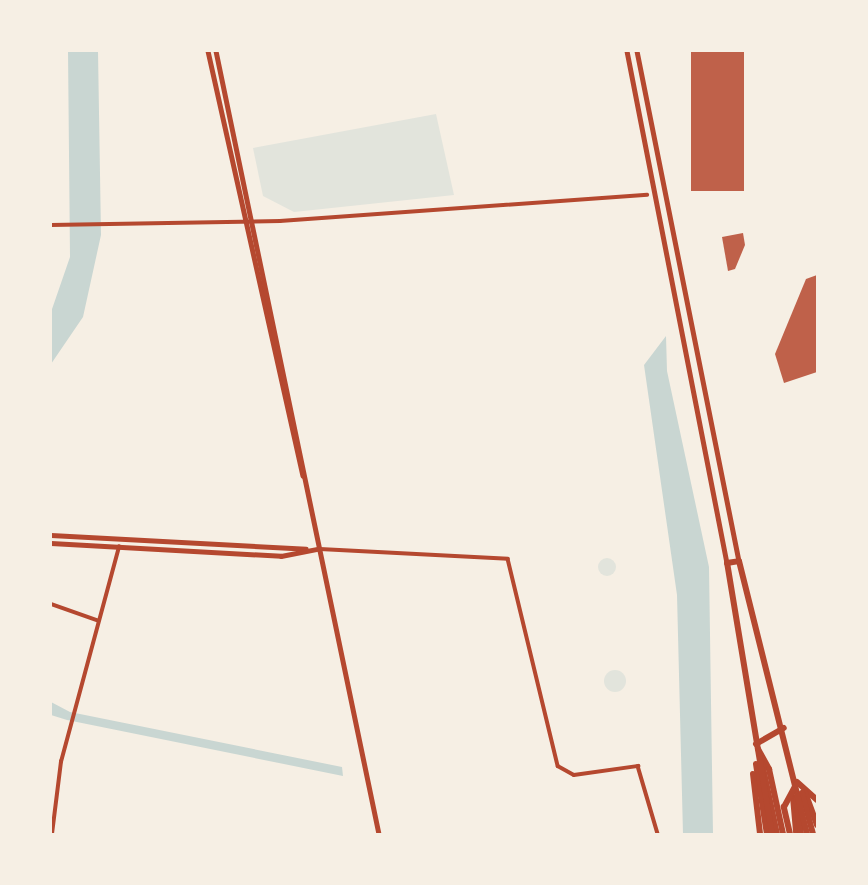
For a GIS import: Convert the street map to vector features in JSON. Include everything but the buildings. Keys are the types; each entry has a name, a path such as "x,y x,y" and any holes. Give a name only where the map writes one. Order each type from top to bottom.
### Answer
{"highway":[{"path":"767,834 756,744 727,563 739,561 784,728 807,834"},
{"path":"756,744 784,728"},
{"path":"756,744 752,784 760,834"},
{"path":"756,744 778,834"},
{"path":"797,782 817,798"},
{"path":"797,782 813,803 817,825"},
{"path":"790,834 785,807 797,782"},
{"path":"797,782 790,806 798,834"},
{"path":"797,782 813,834"}],"main road":[{"path":"208,51 244,223 303,477"},
{"path":"216,51 254,222 303,477 379,834"},
{"path":"627,51 727,563"},
{"path":"637,51 739,561"},
{"path":"51,535 318,549"},
{"path":"51,543 281,556 318,549"}],"street":[{"path":"51,225 244,223 647,195"},
{"path":"52,834 71,727 97,620 119,547"},
{"path":"318,549 508,559 558,766 574,775 638,766 658,834"},
{"path":"51,604 97,620"}],"shaded area":[{"path":"68,51 98,51 101,235 83,317 51,364 51,312 70,257"},
{"path":"436,114 454,195 294,212 263,196 253,148"},
{"path":"666,336 667,371 709,567 713,834 683,834 677,595 644,365"},
{"path":"607,558 613,561 616,567 613,573 607,576 601,573 598,567 601,561"},
{"path":"615,670 625,677 626,681 619,691 615,692 605,685 604,681 611,671"},
{"path":"51,702 70,712 342,767 343,776 67,720 51,715"}]}
